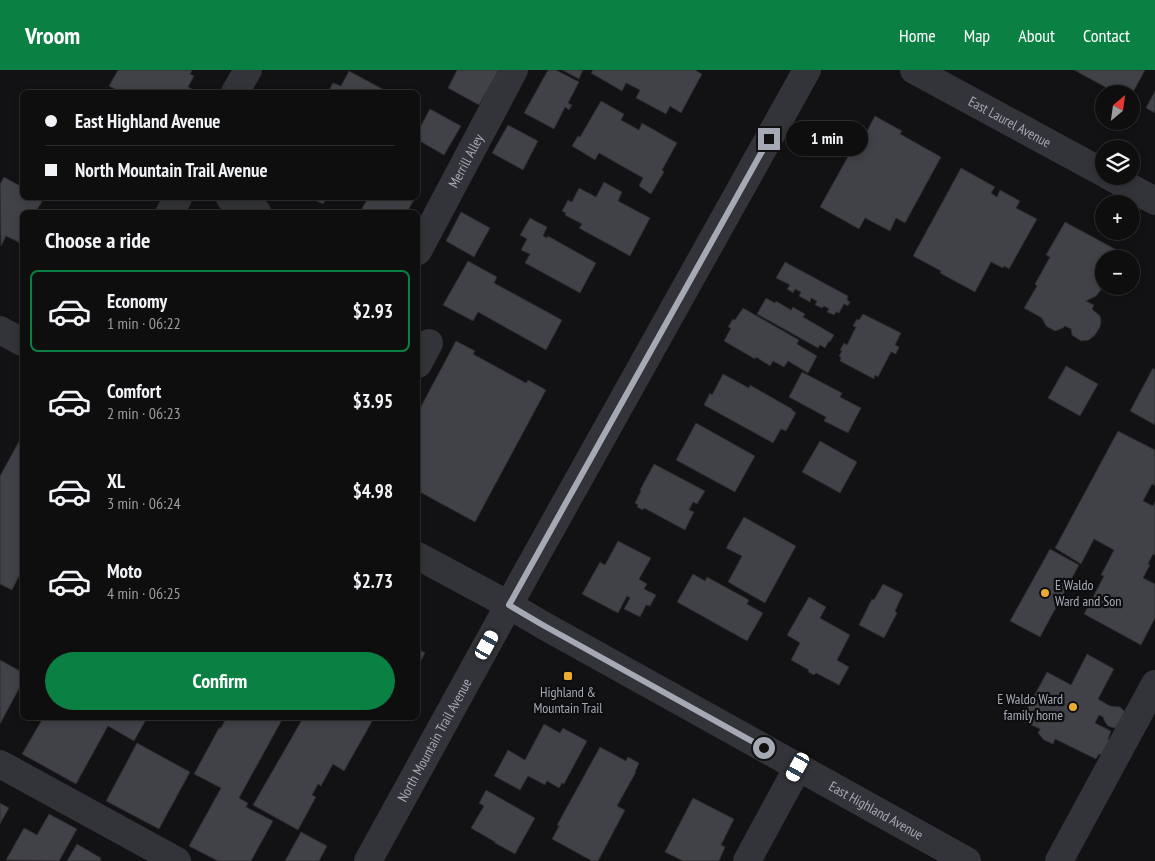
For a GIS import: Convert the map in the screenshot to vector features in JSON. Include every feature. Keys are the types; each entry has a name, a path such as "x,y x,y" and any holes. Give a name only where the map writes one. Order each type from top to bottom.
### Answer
{"street":[{"path":"236,90 248,70"},
{"name":"Merrill Alley","path":"420,247 514,70"},
{"name":"North Mountain Trail Avenue","path":"368,861 807,70"},
{"name":"East Laurel Avenue","path":"914,70 1095,168"},
{"path":"1126,185 1155,201"},
{"path":"234,200 253,210"},
{"path":"0,330 20,341"},
{"name":"East Highland Avenue","path":"420,557 967,861"},
{"path":"1059,861 1155,684"},
{"path":"0,764 147,854 177,861"},
{"path":"747,861 798,767"}],"building":[{"path":"118,70 190,70 192,71 190,74 194,76 188,87 191,90 117,90 109,86"},
{"path":"457,70 499,70 479,105 448,88"},
{"path":"548,70 556,70 579,82 568,103 572,105 569,110 565,107 554,129 524,113"},
{"path":"562,70 583,70 579,79"},
{"path":"593,70 695,70 702,74 681,113 670,106 666,114 636,98 640,90 626,83 622,91 591,73"},
{"path":"1074,70 1145,70 1137,85 1102,85"},
{"path":"349,71 384,90 329,90 333,83 341,86"},
{"path":"1155,91 1155,113 1146,108"},
{"path":"601,101 624,114 621,120 639,130 642,123 677,143 662,170 664,172 651,194 639,186 643,178 599,153 595,160 572,146 578,136 580,137"},
{"path":"430,109 461,126 444,155 420,141 420,127"},
{"path":"875,116 902,131 900,134 941,157 905,223 896,218 890,231 865,218 859,229 820,207 856,142 860,144"},
{"path":"508,125 538,141 523,170 492,153"},
{"path":"961,168 995,187 991,193 997,197 1000,190 1020,201 1016,208 1037,219 1009,269 991,262 975,292 913,256"},
{"path":"4,177 20,186 20,200 43,200 37,210 20,210 20,243 6,236 1,246 0,184"},
{"path":"604,182 622,192 618,201 650,218 630,256 579,228 582,224 565,215 566,213 562,211 568,200 572,202 579,188 596,197"},
{"path":"315,200 326,200 323,204"},
{"path":"367,200 414,200 408,210 361,210"},
{"path":"461,212 490,228 474,257 446,241"},
{"path":"530,218 547,227 543,236 547,238 548,236 596,263 580,293 525,263 530,254 521,250 527,239 520,235"},
{"path":"1065,222 1095,238 1095,240 1115,249 1095,250 1095,295 1097,295 1086,301 1094,305 1092,309 1100,316 1101,321 1095,335 1089,340 1081,341 1072,335 1071,329 1065,326 1055,331 1046,326 1042,318 1024,308 1037,286 1035,284 1050,257 1046,255"},
{"path":"468,261 497,277 494,283 562,320 546,350 478,312 473,321 443,305"},
{"path":"785,262 848,296 847,300 850,302 848,306 844,304 839,313 836,312 834,315 827,312 829,309 824,306 822,308 815,305 817,301 811,298 810,302 799,296 801,292 795,289 793,293 787,289 790,285 776,278"},
{"path":"766,298 775,303 776,301 791,310 793,307 805,314 803,317 834,335 830,342 825,348 820,345 818,348 757,314"},
{"path":"743,308 799,340 797,344 817,356 808,373 788,361 784,367 773,361 770,366 724,341 731,328 728,327"},
{"path":"863,314 901,333 895,345 899,347 896,354 891,352 878,377 875,375 874,379 840,361 841,357 839,356 844,343 847,345 856,327 853,326 857,319 859,320"},
{"path":"456,341 475,351 473,354 526,383 528,380 546,390 475,522 420,492 420,408"},
{"path":"1066,366 1098,384 1080,416 1048,398"},
{"path":"1153,368 1155,370 1155,425 1130,411"},
{"path":"802,372 842,393 840,397 861,408 848,433 824,421 826,417 789,397"},
{"path":"723,374 749,388 750,385 796,413 786,431 781,429 773,443 704,405 710,393 712,395"},
{"path":"696,423 755,456 735,492 676,460"},
{"path":"1118,431 1155,450 1155,486 1152,484 1143,501 1153,506 1155,502 1155,555 1153,554 1143,578 1155,584 1155,618 1141,645 1084,614 1104,576 1101,575 1114,550 1094,539 1081,564 1055,548"},
{"path":"20,440 20,574 12,590 0,584 0,476"},
{"path":"820,441 857,462 840,493 802,472"},
{"path":"654,464 705,491 697,504 693,502 689,510 694,512 685,530 644,508 643,510 637,507 638,505 635,503"},
{"path":"744,517 796,546 765,603 728,582 742,556 726,548"},
{"path":"618,541 651,558 639,579 647,584 644,589 656,595 650,606 646,605 640,617 624,609 630,598 627,596 618,613 582,594 600,562 605,565"},
{"name":"E Waldo Ward and Son","path":"1050,549 1079,565 1040,637 1010,621"},
{"path":"693,574 705,581 707,577 749,600 747,604 763,613 747,641 677,602"},
{"path":"883,584 903,594 895,611 897,613 884,638 859,625 872,599 874,600"},
{"path":"809,597 826,607 820,618 850,635 837,660 849,667 839,685 816,673 814,675 808,672 809,670 791,660 800,643 787,635"},
{"path":"420,650 425,653 420,662"},
{"name":"E Waldo Ward family home","path":"1087,654 1114,669 1098,699 1110,706 1120,707 1126,717 1120,727 1114,728 1108,726 1103,717 1099,715 1095,723 1111,731 1108,739 1110,740 1101,755 1099,754 1096,759 1055,739 1053,744 1044,740 1038,733 1040,729 1021,720 1047,672 1071,685"},
{"path":"0,660 20,671 20,687 0,724"},
{"path":"42,720 146,720 134,741 108,726 76,784 22,754"},
{"path":"225,720 282,720 239,798 248,803 246,807 273,821 251,861 218,861 189,846 221,788 194,774 219,728 221,728"},
{"path":"302,720 373,720 344,771 333,764 321,786 318,784 312,795 316,797 298,830 253,805"},
{"path":"544,724 560,733 563,728 587,741 564,784 562,783 559,788 547,781 545,785 528,776 520,790 494,776 508,750 525,760"},
{"path":"137,743 190,772 159,829 106,801"},
{"path":"600,747 626,761 628,757 639,763 617,806 625,810 598,861 592,861 552,839 559,826 557,825"},
{"path":"486,790 535,818 515,854 471,828 484,806 479,803"},
{"path":"693,798 734,819 721,845 725,847 719,861 683,861 665,852"},
{"path":"0,803 9,808 0,824"},
{"path":"49,814 77,829 59,861 6,860 24,828 37,835"},
{"path":"301,832 327,846 319,861 285,861"},
{"path":"77,844 101,858 100,860 102,861 67,861"}],"place":[{"name":"E Waldo Ward and Son","path":"1045,593"},
{"name":"Highland & Mountain Trail","path":"568,676"},
{"name":"E Waldo Ward family home","path":"1073,707"}],"route":[{"path":"764,748 509,605 769,139"}]}
